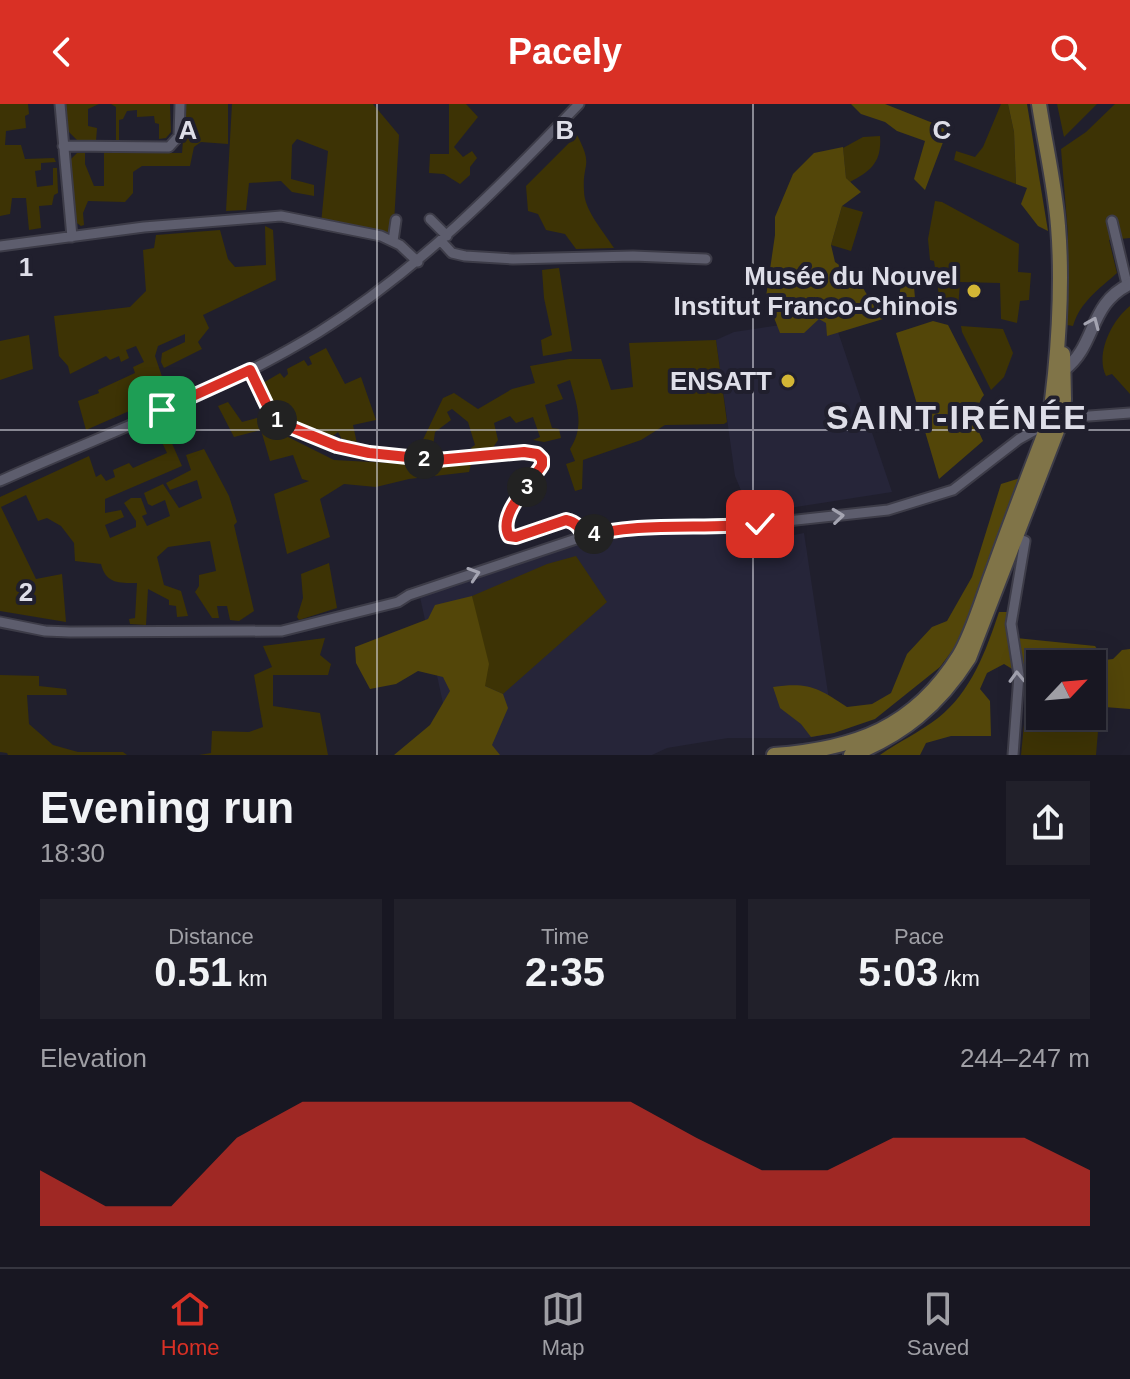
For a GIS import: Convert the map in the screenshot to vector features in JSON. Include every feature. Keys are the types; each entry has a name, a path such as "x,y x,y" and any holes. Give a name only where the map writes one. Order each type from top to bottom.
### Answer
{"main road":[{"path":"851,755 873,747 911,724 931,708 954,681 978,637 1056,420 1059,368 1058,223 1039,104"},
{"path":"774,755 816,752 846,745 893,725 925,699 960,655 1056,420"}],"street":[{"path":"60,104 72,237"},
{"path":"63,146 169,147 179,136 180,104"},
{"path":"0,481 250,370 331,324 418,262 579,104"},
{"path":"0,246 144,227 281,216 381,236 393,241 418,262"},
{"path":"430,219 452,253 465,256 513,259 633,256 706,259"},
{"path":"393,241 396,220"},
{"path":"1059,368 1076,360 1109,296 1129,284 1112,221"},
{"path":"250,370 272,416 337,446 369,453 437,460 524,452 537,454 542,459 542,465 506,517 504,528 509,536 516,537 566,520 579,527 583,537"},
{"path":"0,622 45,631 282,631 401,600 583,537 625,529 750,525 872,512 938,496 962,484 1019,439 1056,420 1130,413"},
{"path":"1013,755 1019,675 1011,624 1025,541 1016,538"}],"shaded area":[{"path":"0,104 28,104 26,128 6,131 5,145 21,145 25,159 54,158 56,162 41,163 41,170 35,171 37,187 53,185 53,168 57,168 58,193 54,195 52,205 39,206 41,228 29,230 26,198 12,198 10,214 0,216"},
{"path":"66,104 99,104 88,109 88,126 97,128 96,141 78,141 68,131"},
{"path":"111,104 170,104 171,132 166,138 159,139 159,124 155,123 154,116 137,117 137,110 127,111 119,120 119,140 116,140 116,107"},
{"path":"186,104 228,104 228,144 201,142 194,147 190,166 142,166 133,172 133,193 125,202 88,201 83,213 84,225 74,221 69,161 77,153 85,153 85,164 94,186 104,186 104,153 182,153"},
{"path":"232,104 373,104 399,135 393,241 321,224 328,151 297,139 292,145 291,179 314,185 314,196 292,192 281,181 249,183 246,210 226,211"},
{"path":"449,104 466,104 478,117 454,147 463,157 472,151 477,158 470,167 470,175 460,184 444,174 429,173 430,154 449,154"},
{"path":"851,104 885,104 948,129 925,190 914,179 925,141 861,114"},
{"path":"1001,104 1008,104 1014,132 1016,184 954,160 956,151 975,157 983,147"},
{"path":"1008,104 1027,104 1048,231 1038,226 1021,204 1027,188 1016,184 1014,132"},
{"path":"1057,104 1097,104 1064,137"},
{"path":"1115,104 1130,104 1130,238 1109,240 1117,273 1085,303 1073,326 1067,325 1068,234 1061,149 1086,132"},
{"path":"577,135 586,159 584,191 587,206 614,248 576,249 565,234 546,230 538,214 528,211 526,186"},
{"path":"880,136 879,153 874,165 850,182 846,178 843,148 863,137"},
{"path":"843,147 846,178 861,192 842,206 831,245 835,262 857,278 875,308 899,298 902,276 913,276 916,309 827,336 826,323 819,319 804,333 780,333 766,297 775,217 793,174 814,153"},
{"path":"935,201 1019,244 1018,272 1031,273 1029,300 1020,301 1017,323 1001,319 1000,283 960,282 958,309 941,310 928,239"},
{"path":"842,206 863,212 851,251 831,245"},
{"path":"265,226 273,230 276,280 203,315 209,328 198,342 202,349 164,368 162,353 185,342 185,334 158,346 155,356 168,394 86,430 78,401 135,373 133,367 144,362 136,346 126,350 129,358 121,362 119,356 110,360 106,356 70,374 68,366 59,356 54,316 130,307 146,291 143,250 154,248 156,235 220,230 228,259 235,267 266,265"},
{"path":"559,268 572,351 543,356 541,340 552,335 542,270"},
{"path":"1130,306 1130,394 1112,374 1106,376 1103,358 1112,328"},
{"name":"ENSATT","path":"833,317 892,492 751,514 735,476 716,340 734,332"},
{"path":"933,321 948,325 984,395 973,419 983,441 939,479 896,333"},
{"path":"961,326 1003,329 1013,353 1004,377 991,390 962,332"},
{"path":"29,335 33,369 0,380 0,341"},
{"path":"716,340 727,422 665,425 641,440 583,460 582,489 575,491 566,464 575,461 570,449 578,424 570,380 557,385 563,399 545,405 552,428 559,429 561,438 544,442 533,440 540,437 533,417 516,423 510,416 494,423 498,440 490,452 473,454 471,448 475,445 468,422 452,409 447,412 451,420 435,432 433,446 418,450 443,398 454,393 478,409 512,389 535,383 530,366 569,359 601,359 611,390 633,387 629,343"},
{"path":"326,348 345,384 361,377 376,420 353,425 358,448 345,445 338,432 333,436 335,443 278,416 263,383 280,373 284,378 288,374 287,369 304,360 308,366 312,364 309,357"},
{"path":"228,402 242,422 261,417 276,431 334,460 471,464 469,472 409,479 376,487 344,484 320,499 330,537 287,554 274,494 309,481 302,479 293,455 270,461 261,430 234,437 218,406"},
{"path":"161,430 166,430 182,466 105,499 105,513 121,510 124,517 105,525 110,538 136,527 136,521 124,503 131,498 141,498 147,514 142,516 147,526 170,516 165,500 152,506 144,493 163,484 179,508 202,498 197,480 170,490 166,483 191,470 186,455 204,449 229,496 254,611 239,621 230,620 227,606 217,606 219,618 212,618 195,592 199,586 199,575 216,571 210,541 168,547 157,557 164,585 181,591 188,616 177,617 176,606 169,605 169,600 148,589 146,625 130,624 129,619 135,618 137,583 110,579 101,564 75,561 74,543 61,526 47,518 38,521 26,495 1,507 36,579 62,574 66,622 0,611 0,497 89,456 96,477 101,474 106,481 115,477 113,470 129,463 133,468 167,453 160,438"},
{"path":"1020,478 960,640 940,667 875,719 811,737 801,724 780,708 773,687 796,685 813,688 847,707 872,704 891,693 907,654 932,627 947,621 972,577 1001,484"},
{"path":"673,530 758,530 764,541 804,533 834,733 807,738 728,738 667,748 652,755 401,755 449,731 420,597 591,539"},
{"path":"576,556 607,602 503,694 485,686 472,596 547,564"},
{"path":"329,563 337,608 299,620 297,617 303,598 301,574"},
{"path":"472,596 489,664 485,686 503,694 508,708 492,745 500,755 394,755 430,725 450,691 443,677 418,671 396,684 370,689 356,663 355,647 428,619 435,605"},
{"path":"999,612 1008,612 1007,635 1095,646 1098,650 1026,650 1026,677 1004,664 987,673 980,689 990,701 991,736 951,736 926,743 920,755 880,755 950,708 983,656"},
{"path":"325,638 320,655 331,664 328,675 273,675 273,706 320,713 328,755 199,755 211,753 212,731 249,732 263,727 254,675 272,667 263,646"},
{"path":"1130,649 1130,709 1106,707 1106,660"},
{"path":"0,675 39,676 39,686 66,689 67,695 27,695 29,724 53,745 78,752 123,752 127,755 8,755 0,752"},
{"path":"1024,724 1026,730 1098,730 1096,755 1021,755"}],"place":[{"name":"Musée du Nouvel Institut Franco-Chinois","path":"974,291"},
{"name":"ENSATT","path":"788,381"}],"district":[{"name":"SAINT-IRÉNÉE","path":"957,417"}],"route":[{"path":"162,410 250,370 272,416 279,422 337,446 369,453 437,460 524,452 537,454 542,459 542,465 506,517 504,528 509,536 516,537 566,520 579,527 583,537 625,529 760,524"}]}
